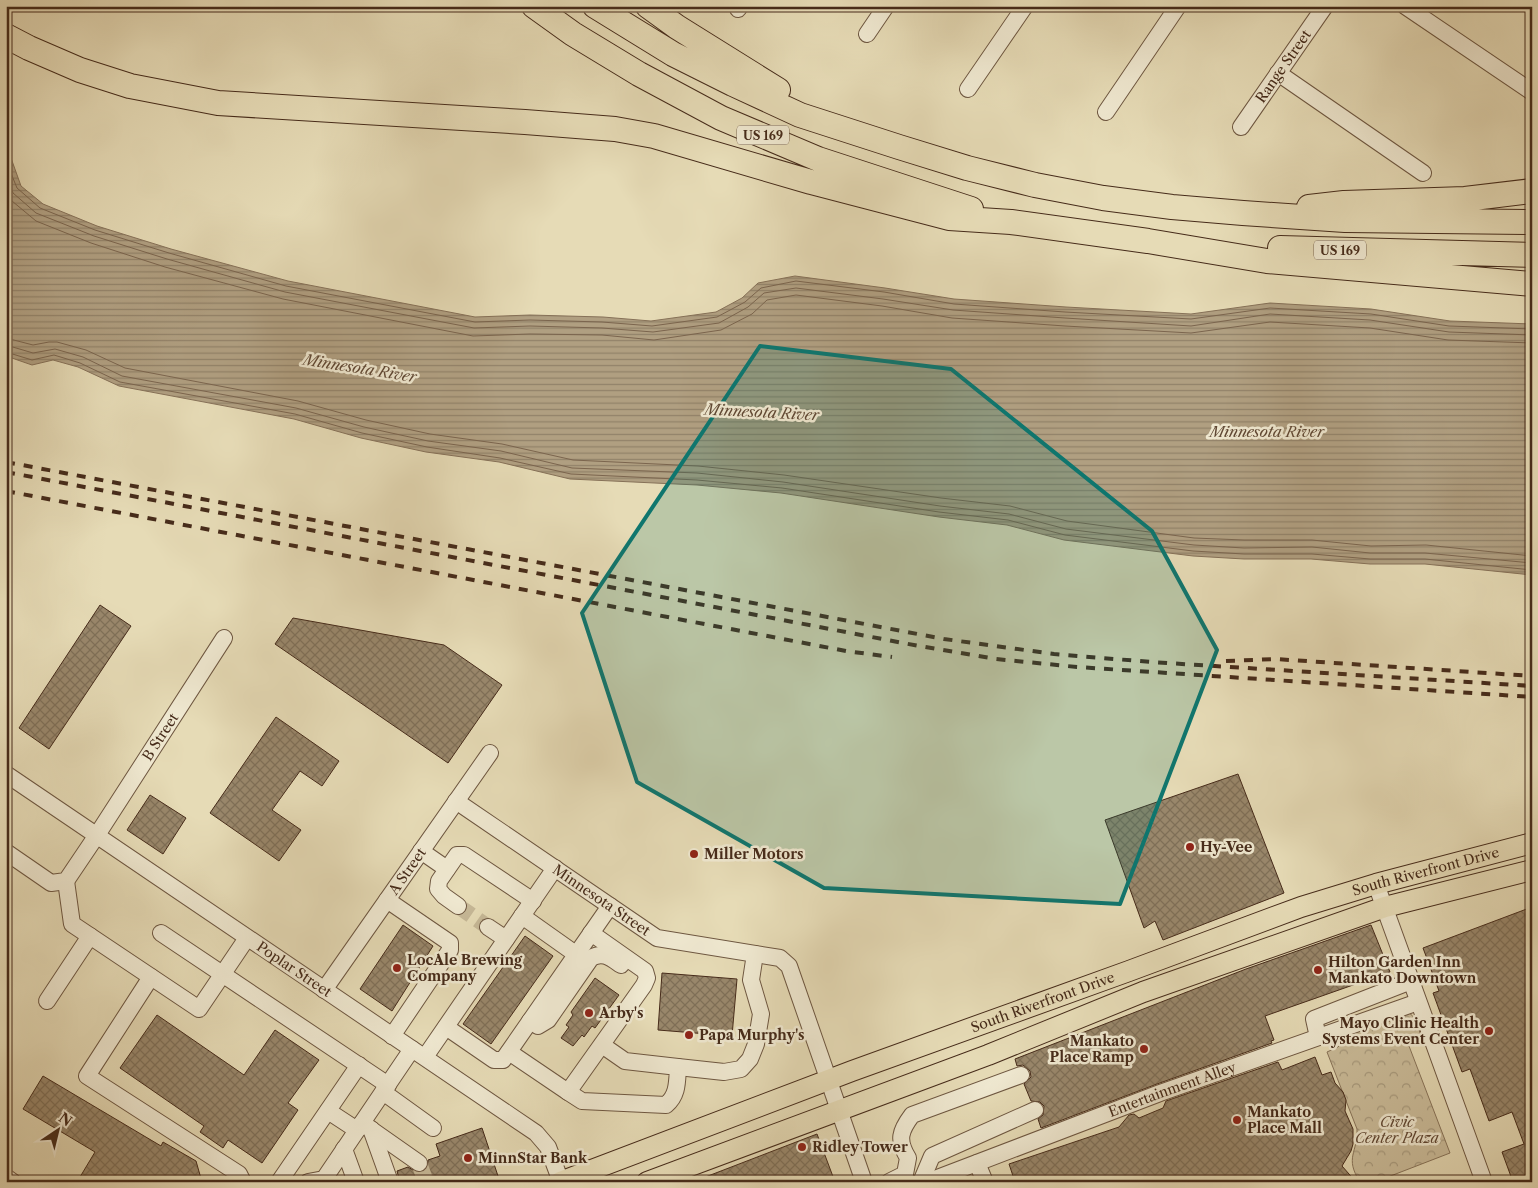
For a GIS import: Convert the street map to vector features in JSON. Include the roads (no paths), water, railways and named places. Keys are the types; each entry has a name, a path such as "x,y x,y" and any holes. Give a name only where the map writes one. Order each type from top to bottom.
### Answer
{"highway":[{"name":"US 169","path":"534,6 574,34 638,74 722,118 818,159 1011,222 1148,241 1275,248 1532,255"},
{"name":"US 169","path":"595,6 673,54 800,115 967,168 1035,185 1103,198 1243,214 1345,220 1532,222"},
{"path":"648,6 677,27 784,94 899,147"},
{"path":"6,36 80,70 130,86 179,96 218,103 616,129 654,136 811,182 949,218 1011,222"},
{"path":"1243,214 1344,203 1465,199 1532,191"},
{"path":"1148,241 1267,262 1532,284"}],"main road":[{"name":"South Riverfront Drive","path":"561,1182 829,1080 1292,910 1376,884 1532,843"},
{"name":"South Riverfront Drive","path":"647,1182 988,1055 1143,992 1385,907 1532,870"}],"street":[{"path":"867,34 886,6"},
{"path":"968,89 1025,6"},
{"path":"1106,112 1178,6"},
{"name":"Range Street","path":"1241,128 1325,6"},
{"path":"1405,6 1532,92"},
{"path":"1278,73 1423,173"},
{"name":"B Street","path":"66,881 224,638"},
{"name":"A Street","path":"324,990 490,753"},
{"name":"Poplar Street","path":"6,774 536,1133 548,1147 561,1182"},
{"name":"Minnesota Street","path":"456,801 657,938 780,958 789,966 864,1182"},
{"path":"421,851 447,869"},
{"path":"6,852 51,883 66,881 72,924 199,1009 247,938"},
{"path":"458,906 438,889 439,881 457,855 464,855 533,901"},
{"path":"308,1182 325,1180 344,1149 363,1127 386,1088 418,1053 446,1027 555,868"},
{"path":"1376,884 1484,1182"},
{"path":"387,900 450,943 450,950 392,1036"},
{"path":"446,1027 494,1060 503,1060 610,906"},
{"path":"522,916 577,955"},
{"path":"488,927 506,939"},
{"path":"161,933 359,1065 433,1128"},
{"path":"568,1092 647,978 645,971 591,933"},
{"path":"47,1001 90,936"},
{"path":"602,1045 625,1061 724,1072 741,1069 750,1059 756,1044 761,1014 751,980 755,954"},
{"path":"530,1021 538,1026 548,1020 585,965 597,955 612,958 645,983"},
{"path":"151,977 87,1076 239,1174 243,1182"},
{"path":"1318,1038 1314,1019 1411,981"},
{"name":"Entertainment Alley","path":"928,1182 1160,1093 1418,1002"},
{"path":"509,1052 582,1101 666,1105 672,1101 676,1094 678,1067"},
{"path":"279,1182 359,1065"},
{"path":"889,1182 905,1174 908,1158 903,1151 901,1138 903,1127 912,1115 1021,1075"},
{"path":"908,1158 932,1156 1035,1110"},
{"path":"328,1111 363,1127 419,1163"},
{"path":"363,1127 390,1182"},
{"path":"344,1149 356,1182"},
{"path":"921,1182 932,1156"},
{"path":"978,1163 985,1182"},
{"path":"6,1177 13,1182"}],"water":[{"name":"Minnesota River","path":"6,156 11,158 21,186 43,204 97,226 171,249 288,281 475,317 530,315 603,317 651,321 716,312 742,298 758,283 795,276 954,299 1066,307 1191,314 1270,303 1371,309 1450,321 1532,324 1532,575 1425,564 1370,564 1311,559 1244,559 1193,556 1064,540 1007,525 939,517 781,493 697,485 570,479 499,462 426,452 361,438 294,419 119,386 78,367 53,360 32,365 6,356"}],"tunnel":[{"path":"458,906 488,927"},
{"path":"419,1163 426,1182"}],"railway":[{"path":"6,462 944,639 1054,654 1151,662 1532,686"},
{"path":"6,472 919,646 996,659 1077,667 1532,697"},
{"path":"6,491 846,651 892,657"},
{"path":"1226,661 1275,659 1532,676"}],"place":[{"name":"Hy-Vee","path":"1190,847"},
{"name":"Miller Motors","path":"694,854"},
{"name":"LocAle Brewing Company","path":"397,968"},
{"name":"Hilton Garden Inn Mankato Downtown","path":"1318,970"},
{"name":"Arby's","path":"589,1013"},
{"name":"Mayo Clinic Health Systems Event Center","path":"1489,1031"},
{"name":"Papa Murphy's","path":"689,1035"},
{"name":"Mankato Place Ramp","path":"1144,1049"},
{"name":"Mankato Place Mall","path":"1237,1120"},
{"name":"Ridley Tower","path":"802,1147"},
{"name":"MinnStar Bank","path":"468,1158"}],"park label":[{"name":"Civic Center Plaza","path":"1397,1130"}]}
